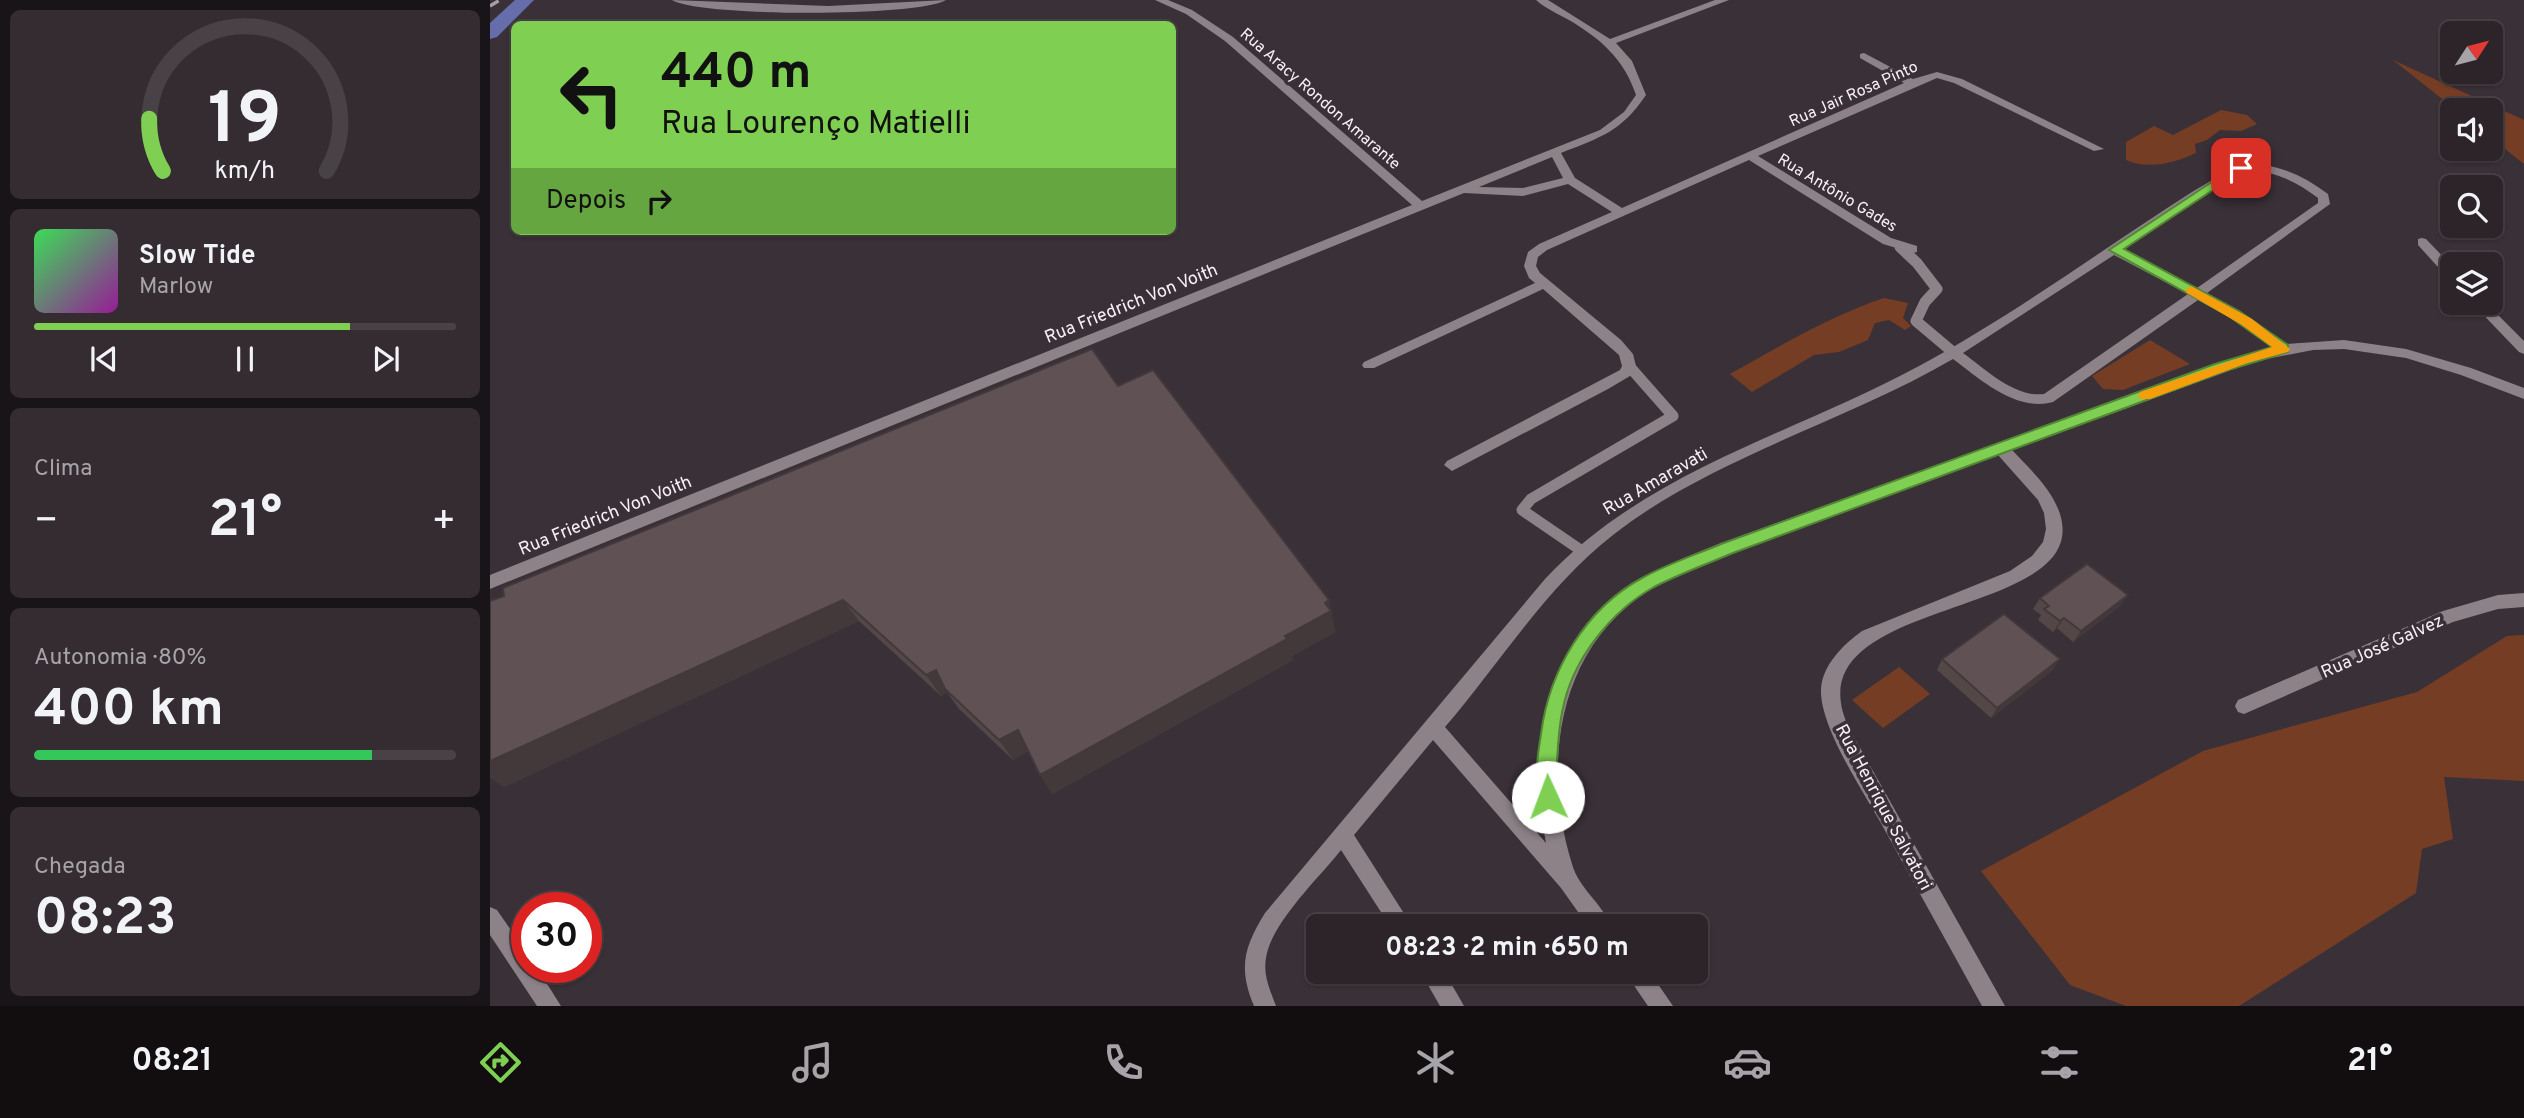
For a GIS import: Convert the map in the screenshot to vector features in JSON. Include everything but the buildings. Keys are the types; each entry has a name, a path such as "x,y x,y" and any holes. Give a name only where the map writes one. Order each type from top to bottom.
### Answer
{"street":[{"path":"680,0 713,5 830,8 884,7 941,0"},
{"name":"Rua Aracy Rondon Amarante","path":"1160,0 1189,12 1229,39 1421,206"},
{"name":"Rua Friedrich Von Voith","path":"490,582 1556,153 1618,123 1641,95 1626,57 1610,42 1541,0"},
{"path":"1610,42 1724,0"},
{"path":"1864,56 1911,82"},
{"name":"Rua Jair Rosa Pinto","path":"1544,284 1534,275 1530,266 1532,255 1619,211 1750,156 1911,82 1937,75 1958,81 2098,149"},
{"path":"1556,153 1564,182 1605,218"},
{"name":"Rua Antônio Gades","path":"1750,156 1900,247 1913,249"},
{"name":"Rua Amaravati","path":"1265,1006 1255,984 1253,965 1260,943 1276,915 1555,577 1582,551 1637,510 1668,491 1889,387 1954,353 2229,175 2249,167 2272,170 2301,182 2324,197 2324,204 2198,294"},
{"path":"1461,190 1504,193 1564,182 1619,211"},
{"path":"2422,242 2440,261"},
{"path":"1900,247 1917,263 1937,289 1916,321 1954,353 2017,395 2041,401 2198,294"},
{"path":"2115,250 2247,322 2283,349"},
{"path":"1369,365 1544,284 1616,343 1673,416 1531,499 1522,510 1582,551"},
{"path":"2491,315 2524,349"},
{"path":"1569,884 1556,843 1548,797 1547,762 1553,707 1569,665 1588,635 1616,606 1647,583 1670,571 2220,368 2283,349 2347,345 2396,351 2480,377 2524,394"},
{"path":"1452,465 1594,391 1625,373 1630,363"},
{"name":"Rua Henrique Salvatori","path":"1994,1006 1855,758 1838,722 1829,694 1841,661 1859,641 1886,626 2016,576 2049,549 2055,539 2050,508 2032,481 2002,449"},
{"name":"Rua José Galvez","path":"2244,706 2449,616 2498,602 2524,600"},
{"path":"1433,727 1592,914"},
{"path":"1342,834 1394,914"},
{"path":"490,918 550,1006"},
{"path":"1439,984 1453,1006"},
{"path":"1645,984 1662,1006"}],"shaded area":[{"path":"2393,60 2440,82 2440,84 2476,98 2441,98"},
{"path":"2221,110 2247,115 2257,124 2241,131 2220,130 2207,140 2195,144 2196,153 2179,160 2143,165 2126,160 2126,142 2154,126 2173,135"},
{"path":"2503,110 2524,120 2524,164 2503,147"},
{"path":"1884,298 1908,303 1903,318 1911,326 1905,330 1889,320 1875,323 1868,340 1839,352 1814,355 1752,392 1730,374 1786,342"},
{"path":"2150,340 2190,364 2123,390 2103,389 2092,376"},
{"path":"2524,635 2524,781 2444,777 2453,839 2422,849 2416,893 2239,1006 2126,1006 2070,985 1981,871 2203,751 2417,692 2507,636"},
{"path":"1899,667 1930,694 1883,728 1852,700"}],"waterway":[{"path":"490,33 525,0"}],"railway":[{"path":"490,6 500,0"}],"slow traffic":[{"path":"2145,395 2245,359 2283,349 2247,322 2191,290"}],"route":[{"path":"1548,797 1547,762 1553,707 1569,665 1588,635 1616,606 1647,583 1727,548 2220,368 2283,349 2235,314 2115,250 2241,168"}]}
